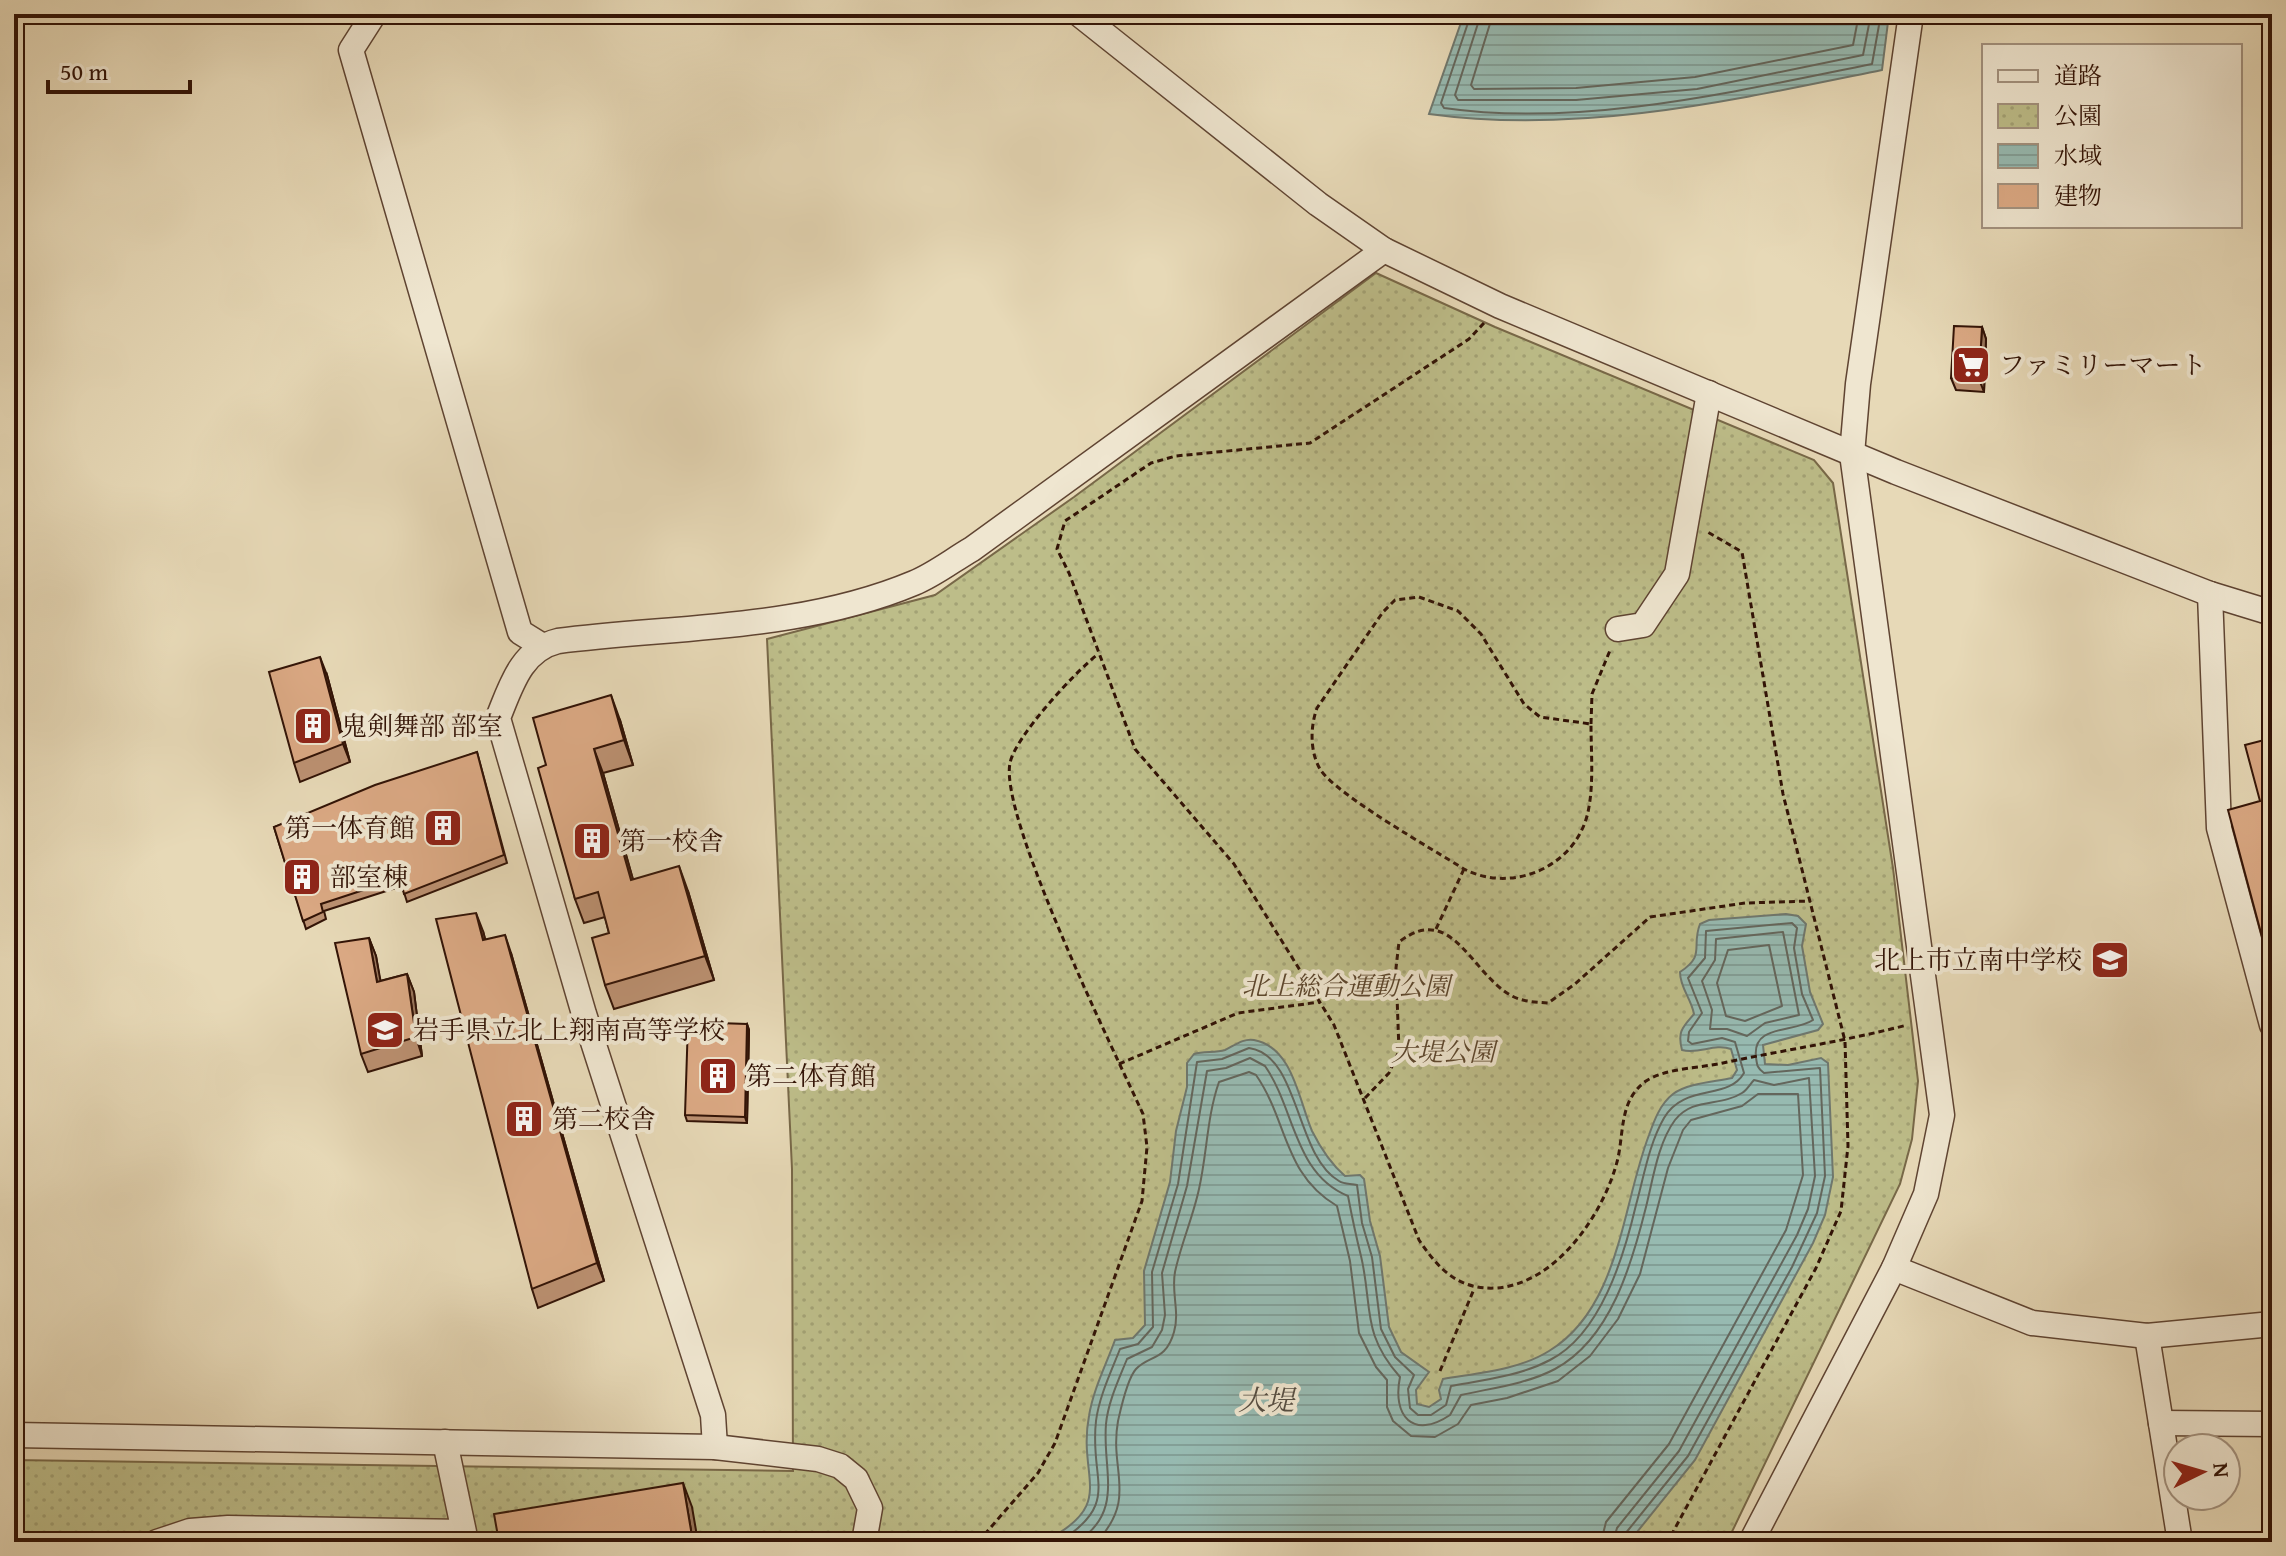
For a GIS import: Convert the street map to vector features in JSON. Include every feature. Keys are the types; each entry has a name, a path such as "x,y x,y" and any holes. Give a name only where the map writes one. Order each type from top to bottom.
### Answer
{"street":[{"path":"374,14 351,50 520,632 541,645"},
{"path":"1079,14 1318,204 1384,250 1500,306 1852,454 2210,594 2272,613"},
{"path":"1751,1542 1894,1268 1926,1194 1942,1115 1852,454 1858,384 1911,14"},
{"path":"715,1447 713,1415 589,1029 498,718 520,667 541,645 596,636 769,621 850,605 916,583 972,549 1384,250"},
{"path":"1618,629 1643,625 1663,600 1677,574 1708,413 1709,393"},
{"path":"2210,594 2219,828 2272,1025"},
{"path":"1894,1268 2032,1323 2147,1336 2272,1324"},
{"path":"2147,1336 2180,1542"},
{"path":"2161,1423 2272,1424"},
{"path":"14,1435 715,1447 818,1459 840,1466 856,1479 870,1508 864,1542"},
{"path":"157,1542 190,1531 228,1528 464,1532 445,1442"}],"path":[{"path":"1500,306 1469,339 1310,443 1176,456 1151,463 1065,521 1057,549 1069,573 1135,749 1234,864 1334,1025 1419,1240 1435,1263 1474,1289 1509,1287 1542,1270 1567,1251 1605,1196 1618,1159 1626,1104 1636,1090 1650,1079 1845,1041 1931,1020"},
{"path":"1663,1542 1673,1532 1776,1346 1841,1211 1848,1146 1845,1041 1783,794 1742,552 1685,521"},
{"path":"1591,724 1540,717 1524,704 1481,634 1458,611 1419,597 1395,600 1383,612 1317,708 1311,722 1314,757 1334,785 1480,878 1523,879 1549,867 1571,846 1587,816 1592,783 1592,694 1618,629"},
{"path":"978,1542 1038,1473 1055,1443 1142,1201 1147,1147 1143,1114 1026,843 1009,788 1010,761 1027,732 1079,669 1097,654"},
{"path":"1436,929 1464,869"},
{"path":"1364,1100 1389,1073 1399,1051 1396,968 1399,942 1415,930 1436,929 1458,942 1491,980 1512,997 1548,1003 1575,984 1650,917 1745,903 1811,901"},
{"path":"1119,1064 1238,1013 1320,1002"},
{"path":"1440,1371 1474,1289"},
{"path":"1673,1532 1696,1542"}],"green space":[{"name":"大堤公園","path":"1376,273 1495,327 1814,460 1833,483 1893,868 1918,1081 1912,1139 1900,1184 1727,1542 14,1542 14,1460 793,1471 792,1169 767,639 935,595 1074,497"}],"water":[{"path":"1464,14 1889,14 1882,70 1714,103 1600,117 1543,120 1429,114"},
{"name":"大堤","path":"1786,914 1798,916 1806,924 1802,946 1810,992 1823,1024 1818,1030 1763,1045 1765,1064 1788,1065 1821,1058 1828,1063 1833,1177 1825,1215 1813,1243 1695,1460 1629,1542 1043,1542 1081,1515 1088,1502 1087,1438 1093,1397 1115,1340 1133,1338 1145,1325 1144,1271 1170,1182 1176,1131 1187,1087 1187,1063 1194,1054 1225,1050 1246,1040 1267,1045 1278,1053 1293,1077 1312,1131 1326,1155 1345,1176 1360,1175 1364,1179 1370,1221 1380,1256 1389,1327 1401,1352 1429,1372 1416,1390 1417,1404 1429,1407 1441,1399 1439,1390 1443,1379 1525,1363 1549,1351 1573,1332 1591,1309 1616,1253 1640,1163 1661,1108 1679,1090 1732,1078 1737,1070 1731,1049 1682,1050 1682,1030 1694,1014 1680,972 1693,961 1700,924 1709,920"}],"building":[{"name":"ファミリーマート","path":"1954,326 1982,327 1979,379 1951,378"},
{"name":"鬼剣舞部 部室","path":"320,657 343,744 294,763 269,672"},
{"name":"第一校舎","path":"611,695 624,740 594,749 631,880 679,866 705,956 605,985 592,938 609,933 598,892 575,899 538,768 546,765 533,718"},
{"path":"2272,738 2272,974 2228,810 2260,801 2245,745"},
{"path":"477,752 504,855 404,894 400,878 321,904 323,912 303,921 274,827 375,785"},
{"name":"第二校舎","path":"476,913 483,940 505,935 597,1263 532,1289 436,919"},
{"path":"369,938 377,982 407,974 416,1037 361,1054 335,943"},
{"name":"第二体育館","path":"688,1022 747,1024 745,1117 685,1115"},
{"path":"683,1483 693,1542 499,1542 494,1514"}],"place":[{"name":"ファミリーマート","path":"1971,365"},
{"name":"鬼剣舞部 部室","path":"313,726"},
{"name":"第一体育館","path":"443,828"},
{"name":"第一校舎","path":"592,841"},
{"name":"部室棟","path":"302,877"},
{"name":"北上市立南中学校","path":"2110,960"},
{"name":"岩手県立北上翔南高等学校","path":"385,1030"},
{"name":"第二体育館","path":"718,1076"},
{"name":"第二校舎","path":"524,1119"}],"park label":[{"name":"北上総合運動公園","path":"1346,986"}]}
